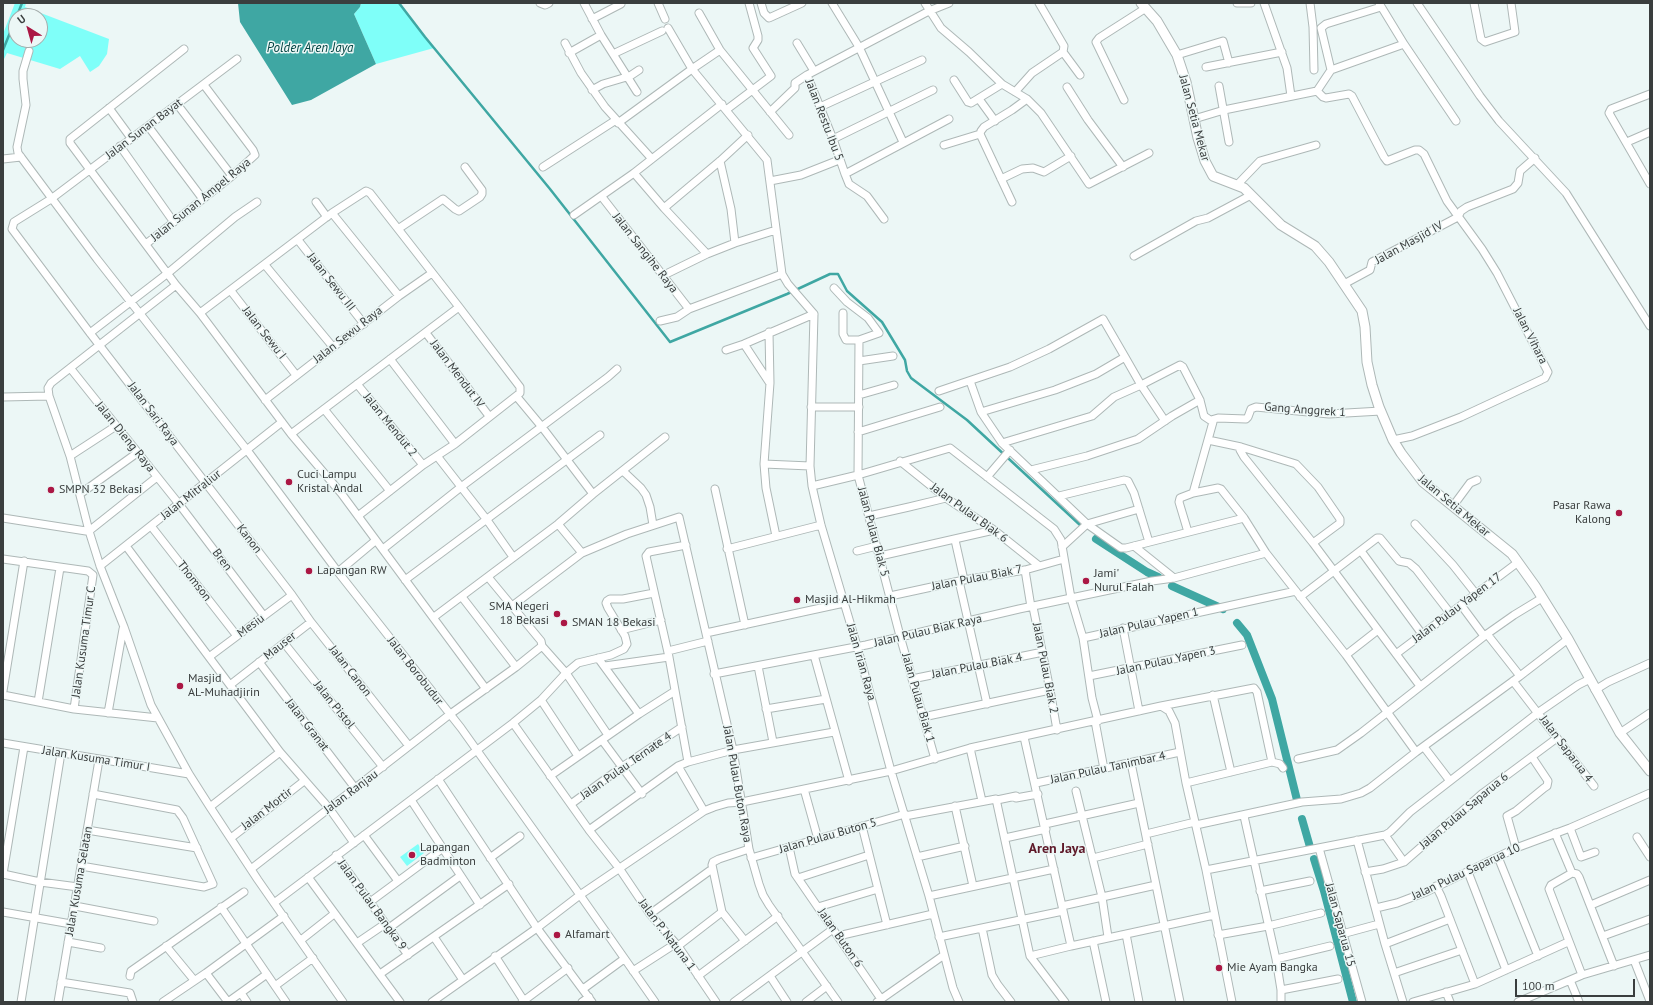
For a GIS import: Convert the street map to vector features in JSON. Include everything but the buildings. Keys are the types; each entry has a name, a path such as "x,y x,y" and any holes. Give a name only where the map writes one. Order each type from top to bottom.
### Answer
{"street":[{"path":"540,3 545,5 549,3"},
{"path":"584,3 626,77 637,92"},
{"path":"658,3 665,19"},
{"path":"574,215 602,197 724,107 752,90 771,76 753,48 758,40 758,36 749,3"},
{"path":"761,3 764,13 769,18 802,3"},
{"path":"926,3 929,11 941,28 969,52 1002,84 1027,99 1041,113 1089,184 1150,153"},
{"name":"Jalan Restu Ibu 5","path":"884,219 867,196 849,184 846,173 839,160 833,139 806,75 929,11 949,3"},
{"path":"1038,3 1064,46 1064,52 1080,75"},
{"path":"1237,3 1251,3"},
{"path":"1264,3 1282,52 1288,74 1291,96"},
{"path":"1310,3 1314,27 1314,70"},
{"path":"1417,3 1480,96 1499,121 1566,193 1650,326"},
{"path":"1474,3 1482,39 1485,42 1515,32 1511,3"},
{"path":"592,19 621,4"},
{"path":"834,4 859,47 903,142"},
{"path":"1331,70 1321,28 1326,24 1380,5 1404,44 1456,121"},
{"path":"1124,100 1096,42 1098,38 1144,6"},
{"name":"Jalan Setia Mekar","path":"1144,6 1160,26 1177,55 1186,82 1204,161 1213,176 1244,188 1281,225 1314,246 1329,262 1362,311 1365,327 1367,362 1372,385 1393,440 1423,482 1512,554 1568,639 1620,733 1650,771"},
{"path":"700,13 720,50 789,135"},
{"path":"613,54 665,30 692,69 748,135 767,160 782,274 798,297 814,314 744,344 726,350"},
{"path":"570,53 601,35"},
{"path":"1177,55 1223,41 1229,63"},
{"path":"565,43 592,90 617,122 652,159"},
{"path":"797,43 814,71"},
{"path":"1194,119 1224,110 1316,91 1331,70 1342,68 1404,44"},
{"path":"184,49 70,140 70,143 91,169 176,285 200,313 291,434 358,516 486,689"},
{"path":"544,167 617,122 720,50"},
{"path":"3,159 21,158 17,147 26,105 23,70 29,51"},
{"path":"1015,92 1032,73 1064,52"},
{"path":"1206,67 1282,52"},
{"name":"Jalan Sunan Bayat","path":"90,333 12,228 14,222 51,198 91,169 130,138 204,85 237,59"},
{"path":"820,107 922,60"},
{"path":"592,90 603,84 630,76 640,70"},
{"path":"770,112 793,90 796,83 806,75"},
{"path":"954,80 968,102 972,103 1002,84"},
{"name":"Jalan Sunan Ampel Raya","path":"146,244 255,156 253,150 204,85"},
{"path":"1219,86 1229,142"},
{"path":"1067,87 1088,120 1123,167"},
{"path":"833,139 933,90"},
{"path":"1316,91 1326,98 1349,94 1352,96 1387,161 1415,150 1421,152 1446,201 1458,217"},
{"path":"1650,94 1609,111 1627,142 1647,170 1650,184"},
{"path":"979,99 995,122"},
{"path":"1012,202 980,134 984,127 995,122 1027,99"},
{"path":"177,104 232,176"},
{"path":"109,108 130,138"},
{"path":"846,173 949,119"},
{"path":"148,126 202,198"},
{"path":"1627,142 1650,132"},
{"path":"944,145 980,134"},
{"path":"664,208 720,161 748,135"},
{"path":"1237,186 1260,161 1316,145"},
{"path":"120,146 173,221"},
{"path":"1001,179 1022,169 1033,168 1044,172 1071,156"},
{"name":"Jalan Borobudur","path":"21,158 140,314 247,450 338,572 476,750 580,895 653,1001"},
{"name":"Jalan Masjid IV","path":"1344,284 1370,270 1372,262 1458,217 1461,211 1467,207 1514,188 1518,183 1520,171 1535,158"},
{"path":"770,181 800,175 839,160"},
{"path":"720,161 735,243"},
{"path":"398,230 444,199 455,209 459,210 480,197 482,190 465,167"},
{"path":"634,173 707,254"},
{"path":"200,313 330,215 364,192 368,191 459,307 520,387 520,393 517,397 489,416 455,444 423,465 358,516"},
{"path":"1134,256 1196,221 1208,218 1251,194"},
{"name":"Jalan Sangihe Raya","path":"602,197 689,309"},
{"path":"90,333 168,273 235,217 257,202"},
{"path":"316,202 330,215 399,296"},
{"name":"Jalan Vihara","path":"1393,440 1412,436 1461,417 1545,378 1548,372 1482,249 1458,217"},
{"path":"664,275 707,254 776,230"},
{"name":"Jalan Sewu III","path":"298,240 364,324"},
{"path":"265,265 333,347"},
{"name":"Jalan Sewu Raya","path":"265,400 399,296 432,273"},
{"path":"660,321 677,317 689,309 782,274"},
{"path":"176,285 50,385 48,388 49,396 70,456 89,531 100,566 124,627 151,705 189,774 210,807 342,1002"},
{"path":"834,288 847,302 868,318 879,333 859,340 846,340 843,337 843,313"},
{"name":"Jalan Sewu I","path":"231,291 296,375"},
{"path":"291,434 459,307"},
{"name":"Jalan Irian Raya","path":"814,314 810,466 812,486 821,525 929,896 957,1001"},
{"path":"939,391 1010,367 1043,352 1104,319 1141,385 1165,421"},
{"path":"769,332 770,383 764,464 766,488 776,536"},
{"name":"Jalan Sari Raya","path":"90,333 206,484"},
{"name":"Jalan Mendut IV","path":"426,333 489,416"},
{"name":"Jalan Pulau Biak 5","path":"859,340 858,475 900,636"},
{"path":"744,344 770,383"},
{"path":"859,362 894,356"},
{"path":"981,412 1054,390 1096,374 1125,357"},
{"path":"390,359 455,444"},
{"path":"1002,443 1092,416 1114,397 1180,365 1183,367 1200,400 1204,416 1211,420 1213,424 1192,493"},
{"path":"383,549 461,487 608,377 617,368"},
{"name":"Jalan Dieng Raya","path":"71,369 179,504"},
{"path":"970,381 981,412 1002,443 1006,454 1031,470 1059,496 1086,525 1120,547 1126,548 1244,518"},
{"name":"Jalan Mendut 2","path":"357,384 423,465"},
{"path":"859,395 894,385"},
{"path":"3,397 49,396"},
{"path":"517,397 593,494"},
{"path":"1031,470 1087,456 1138,439 1200,400"},
{"path":"858,432 940,406"},
{"path":"811,407 859,408"},
{"name":"Gang Anggrek 1","path":"1211,420 1218,418 1246,419 1251,409 1256,407 1329,414 1381,411"},
{"path":"324,409 390,492"},
{"name":"Jalan Mitraliur","path":"100,566 206,484 282,422"},
{"path":"70,456 116,426"},
{"path":"405,580 600,435"},
{"path":"434,618 558,524 665,437"},
{"path":"1208,440 1241,447 1296,464 1318,487 1340,519 1340,523 1312,543"},
{"path":"1241,447 1240,450 1244,457 1312,543 1420,686"},
{"path":"812,486 858,475 900,461 950,448 1054,529 1059,536 1062,547 1071,598 1083,638 1104,769"},
{"path":"80,494 137,453"},
{"path":"987,477 1006,454"},
{"path":"437,456 487,520 513,557"},
{"name":"Jalan Pulau Biak 6","path":"900,461 946,498 994,530 1038,565"},
{"path":"764,464 810,466"},
{"path":"512,606 582,553 653,525 646,495 623,470"},
{"path":"3,518 89,531 157,477"},
{"path":"1059,496 1124,480 1130,484 1149,542"},
{"path":"1453,506 1467,486 1477,480"},
{"name":"Kanon","path":"206,484 292,595"},
{"path":"1188,532 1179,502 1181,497 1192,493 1220,488 1244,518 1266,553 1346,655 1416,752"},
{"path":"715,489 745,625"},
{"path":"868,516 909,508 946,498"},
{"name":"Bren","path":"179,504 264,616"},
{"path":"1062,547 1086,525 1138,509"},
{"name":"Jalan Pulau Buton Raya","path":"653,525 679,517 708,641 714,674 733,750 749,849 762,895 804,951 838,1002"},
{"path":"558,524 582,553"},
{"path":"1415,524 1445,555 1476,594"},
{"path":"728,549 821,525"},
{"name":"Thomson","path":"151,526 237,636"},
{"path":"880,556 994,530"},
{"path":"1298,594 1333,571 1377,538 1380,538 1399,561 1409,563 1416,569 1450,613"},
{"path":"338,572 375,540"},
{"path":"955,540 968,622 987,704"},
{"path":"686,545 647,553 646,556 676,691 688,762"},
{"path":"126,546 280,752 304,781 330,808 354,842"},
{"path":"857,551 877,546"},
{"path":"1134,546 1171,578"},
{"path":"1361,551 1422,634"},
{"name":"Jalan Pulau Biak Raya","path":"714,674 857,646 1071,598 1171,578 1266,553"},
{"path":"3,559 60,568 38,702"},
{"name":"Jalan Pulau Biak 7","path":"890,596 961,581 1025,570 1038,565 1064,559"},
{"path":"3,691 24,562"},
{"name":"Jalan Pulau Yapen 17","path":"1396,654 1517,563"},
{"name":"Jalan Kusuma Timur C","path":"60,568 88,571 92,575 74,709"},
{"path":"1025,570 1032,607"},
{"path":"488,577 541,641 542,646 566,673 608,735"},
{"path":"274,903 513,723 541,700 566,673 578,663 624,649 628,644 622,630 608,608 606,603 607,601 610,599 623,599 654,593"},
{"name":"Jalan Pulau Yapen 1","path":"1083,638 1228,605 1298,594"},
{"name":"Mesiu","path":"209,657 292,595"},
{"name":"Jalan Canon","path":"292,595 311,622 409,746"},
{"path":"462,597 516,667"},
{"path":"1298,759 1337,750 1361,733 1486,635 1514,615 1542,598"},
{"path":"706,633 844,602"},
{"path":"1461,605 1520,676"},
{"name":"Jalan Pulau Biak 2","path":"1032,607 1043,652 1056,730"},
{"path":"622,630 661,620"},
{"name":"Mauser","path":"230,685 311,622"},
{"path":"108,713 124,627"},
{"path":"1123,628 1139,711"},
{"path":"1346,655 1378,630"},
{"name":"Jalan Pulau Biak 1","path":"900,636 935,759"},
{"path":"1146,834 1244,816 1302,802 1341,799 1361,793 1370,788 1568,639"},
{"path":"605,666 668,654 708,641"},
{"name":"Jalan Pistol","path":"284,643 384,768"},
{"name":"Jalan Pulau Yapen 3","path":"1089,676 1242,645"},
{"name":"Jalan Ranjau","path":"251,869 355,788 384,768 409,746 449,715 516,667 542,646"},
{"name":"Jalan Pulau Biak 4","path":"912,679 1043,652"},
{"path":"814,655 834,732 849,781"},
{"path":"598,658 639,714"},
{"name":"Jalan Granat","path":"259,662 355,788"},
{"path":"1595,690 1608,682 1650,663"},
{"path":"758,666 773,742"},
{"path":"1206,870 1385,835 1410,812 1450,780 1539,712 1590,679"},
{"name":"Jalan Saparua 4","path":"1513,681 1539,712 1594,786"},
{"path":"432,1002 494,956 537,928 580,895 619,868 704,811 728,803 742,802 849,781 892,771 970,748 1161,706 1252,688 1254,688 1257,692 1272,762"},
{"path":"923,717 1050,690"},
{"path":"550,776 639,714 676,691"},
{"path":"3,695 74,709 158,718"},
{"path":"1213,695 1231,772"},
{"path":"766,710 826,699"},
{"path":"541,700 578,756"},
{"path":"1161,706 1166,707 1173,716 1186,783 1206,870 1232,1002"},
{"path":"1620,733 1650,713"},
{"name":"Jalan P. Natuna 1","path":"513,723 589,830 619,868 650,914 676,945 716,1002"},
{"name":"Jalan Pulau Ternate 4","path":"571,804 622,767 682,727"},
{"path":"589,830 642,794 678,766 688,762 733,750 834,732"},
{"path":"1024,737 1036,784 1071,946"},
{"name":"Jalan Pulau Saparua 6","path":"1365,872 1382,869 1404,862 1483,793 1557,738"},
{"path":"602,740 642,794"},
{"name":"Jalan Kusuma Timur I","path":"3,743 189,774"},
{"path":"24,747 3,874 40,882 78,887"},
{"path":"1424,747 1450,780"},
{"path":"970,748 982,801"},
{"path":"210,807 280,752"},
{"name":"Jalan Pulau Tanimbar 4","path":"1036,784 1180,752"},
{"path":"21,1002 61,753"},
{"path":"1516,848 1507,816 1516,811 1547,786 1548,781 1532,757"},
{"name":"Jalan Kusuma Selatan","path":"58,1002 75,906 92,794 99,760"},
{"path":"1186,783 1272,762 1280,764 1282,768"},
{"path":"1131,763 1180,1002"},
{"path":"678,766 704,811"},
{"path":"438,779 537,928 591,999 582,1002"},
{"name":"Jalan Mortir","path":"231,838 304,781"},
{"path":"804,790 818,839"},
{"path":"1076,791 1102,897 1108,937"},
{"name":"Jalan Pulau Saparua 10","path":"1376,908 1397,903 1426,892 1516,848 1570,828 1650,792"},
{"path":"81,866 204,888 213,883 178,810 92,794"},
{"name":"Jalan Pulau Buton 5","path":"751,858 905,815 982,801 1016,796 1016,798 1038,794"},
{"path":"411,800 480,905"},
{"path":"996,800 1030,956 1065,1002"},
{"path":"1005,838 1082,816 1139,803"},
{"path":"956,806 973,886"},
{"path":"1244,816 1276,959 1281,990 1281,1002"},
{"path":"862,826 887,926"},
{"path":"1570,828 1581,857 1595,852"},
{"path":"87,830 197,848"},
{"path":"1556,833 1572,873"},
{"path":"364,835 398,881"},
{"path":"1385,835 1404,862"},
{"path":"490,858 520,836"},
{"path":"1637,837 1650,857"},
{"path":"1357,840 1379,924 1403,1002"},
{"path":"1092,858 1148,844"},
{"path":"917,857 965,846"},
{"name":"Jalan Buton 6","path":"789,847 795,874 838,936 879,1000"},
{"path":"370,902 443,848"},
{"path":"745,941 722,912 712,864 714,861 749,849"},
{"name":"Jalan Saparua 15","path":"1316,849 1362,1002"},
{"name":"Jalan Pulau Bangka 9","path":"336,855 408,955"},
{"path":"798,878 869,855"},
{"path":"1498,857 1538,956"},
{"path":"650,914 712,869"},
{"path":"929,896 1054,869"},
{"path":"1468,872 1506,970"},
{"path":"1582,975 1568,942 1549,889 1551,885 1572,873 1577,874 1579,877 1592,905 1614,966"},
{"path":"357,943 387,926 460,876"},
{"path":"308,877 400,1002"},
{"path":"1592,905 1650,880"},
{"path":"1260,891 1310,881"},
{"path":"380,974 508,884"},
{"path":"939,937 1023,919 1102,897 1156,885"},
{"path":"1436,886 1474,984"},
{"path":"818,908 878,890"},
{"path":"130,976 131,971 244,892"},
{"path":"75,906 154,921"},
{"path":"221,907 286,1002"},
{"path":"3,912 72,924"},
{"path":"633,971 676,945 722,912"},
{"path":"1218,935 1268,926 1321,913"},
{"path":"301,940 334,914"},
{"path":"838,936 887,926 933,914"},
{"path":"1030,956 1108,937 1214,915"},
{"path":"163,1002 206,973 284,916"},
{"path":"698,976 778,916"},
{"path":"1385,944 1450,919"},
{"path":"1603,936 1650,919"},
{"path":"1342,934 1379,924"},
{"path":"982,928 992,975 1011,1002"},
{"path":"734,1002 833,929"},
{"path":"1126,934 1139,1002"},
{"path":"434,937 463,980"},
{"path":"1093,941 1106,1002"},
{"path":"68,942 101,948"},
{"path":"1413,1002 1474,984 1568,942"},
{"path":"166,946 194,980"},
{"path":"1276,959 1330,946"},
{"path":"1394,973 1462,950"},
{"path":"879,1000 944,955"},
{"path":"1518,1002 1582,975 1650,955"},
{"path":"494,956 523,1001 568,968"},
{"path":"275,986 313,958"},
{"path":"583,989 624,959"},
{"path":"1634,960 1650,1000"},
{"path":"206,973 228,1002 266,974"},
{"path":"770,976 787,1002"},
{"path":"1281,990 1338,979"},
{"path":"1570,980 1579,1002"},
{"path":"61,982 130,992 133,1002"},
{"path":"806,1002 827,986"},
{"path":"1446,992 1450,1002"},
{"path":"241,993 247,1002"}],"shaded area":[{"path":"15,3 26,3 25,7 28,8 13,8"},
{"path":"361,3 399,3 434,48 376,64 354,14 360,7"},
{"path":"48,16 109,39 107,54 99,66 90,72 80,56 60,69 7,53 3,61 3,34 8,21 8,48 48,48"},
{"name":"Lapangan Badminton","path":"418,844 424,853 407,866 400,857"}],"water":[{"name":"Polder Aren Jaya","path":"238,3 361,3 360,7 354,14 376,64 311,100 292,105 240,22"}],"waterway":[{"path":"20,8 22,3"},
{"path":"399,3 425,37 550,189 670,342 787,294 830,274 838,274 847,291 882,322 905,360 907,371 911,378 967,420 1080,525"},
{"path":"3,50 8,38"},
{"path":"1096,539 1147,572 1158,577"},
{"path":"1172,586 1223,609"},
{"path":"1237,623 1247,635 1272,699 1297,800"},
{"path":"1302,819 1310,847"},
{"path":"1314,859 1324,891 1353,1002"}],"place":[{"name":"Cuci Lampu Kristal Andal","path":"289,482"},
{"name":"SMPN 32 Bekasi","path":"51,490"},
{"name":"Pasar Rawa Kalong","path":"1619,513"},
{"name":"Lapangan RW","path":"309,571"},
{"name":"Jami' Nurul Falah","path":"1086,581"},
{"name":"Masjid Al-Hikmah","path":"797,600"},
{"name":"SMA Negeri 18 Bekasi","path":"557,614"},
{"name":"SMAN 18 Bekasi","path":"564,623"},
{"name":"Masjid AL-Muhadjirin","path":"180,686"},
{"name":"Lapangan Badminton","path":"412,855"},
{"name":"Alfamart","path":"557,935"},
{"name":"Mie Ayam Bangka","path":"1219,968"}],"district":[{"name":"Aren Jaya","path":"1057,849"}]}
